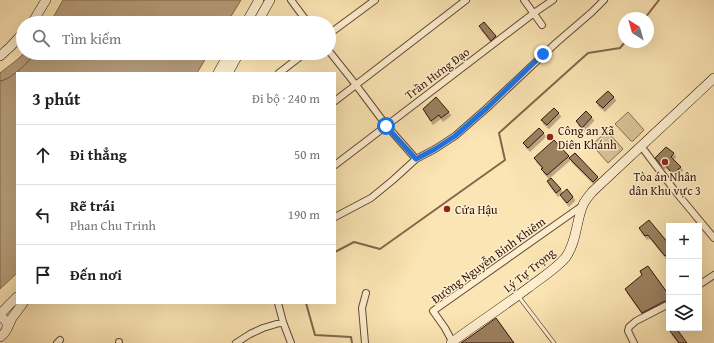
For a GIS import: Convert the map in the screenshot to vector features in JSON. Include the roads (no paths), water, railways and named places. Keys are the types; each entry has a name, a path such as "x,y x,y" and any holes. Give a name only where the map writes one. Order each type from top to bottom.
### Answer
{"street":[{"path":"36,16 46,0"},
{"path":"250,16 259,0"},
{"path":"260,16 270,0"},
{"path":"291,0 303,16"},
{"path":"336,29 375,0"},
{"path":"336,101 466,0"},
{"path":"524,0 542,25"},
{"name":"Trần Hưng Đạo","path":"336,164 553,0"},
{"path":"336,216 371,198 416,159 455,136 487,108 547,50 604,0"},
{"path":"0,56 16,41"},
{"path":"219,72 225,60"},
{"path":"229,72 235,60"},
{"path":"280,72 296,60"},
{"path":"336,60 386,126 416,159"},
{"name":"Lý Tự Trọng","path":"452,343 560,263 567,255 573,244 583,205 592,192 714,78"},
{"path":"641,146 675,191 714,238"},
{"name":"Đường Nguyễn Bỉnh Khiêm","path":"452,343 445,328 433,311 583,205"},
{"path":"702,283 714,275"},
{"path":"365,343 362,308 366,293"},
{"path":"2,343 7,324 6,320 0,316 16,298"},
{"path":"4,333 12,318 22,304"},
{"path":"278,304 291,343"},
{"path":"634,343 628,331 628,327 636,321 666,306"},
{"path":"236,343 263,328 283,322"}],"lane":[{"path":"517,296 554,343"}],"water":[{"path":"63,0 241,0 231,16 54,16"},
{"path":"17,60 205,60 198,72 16,72 16,274 0,289 0,73"}],"waterway":[{"path":"650,12 659,0"},
{"path":"336,251 354,242 380,249 505,160 499,133 588,53 620,48"},
{"path":"306,304 315,335 351,337 352,343"}],"place":[{"name":"Công an Xã Diên Khánh","path":"550,137"},
{"name":"Tòa án Nhân dân Khu vực 3","path":"665,162"},
{"name":"Cửa Hậu","path":"447,209"}]}
